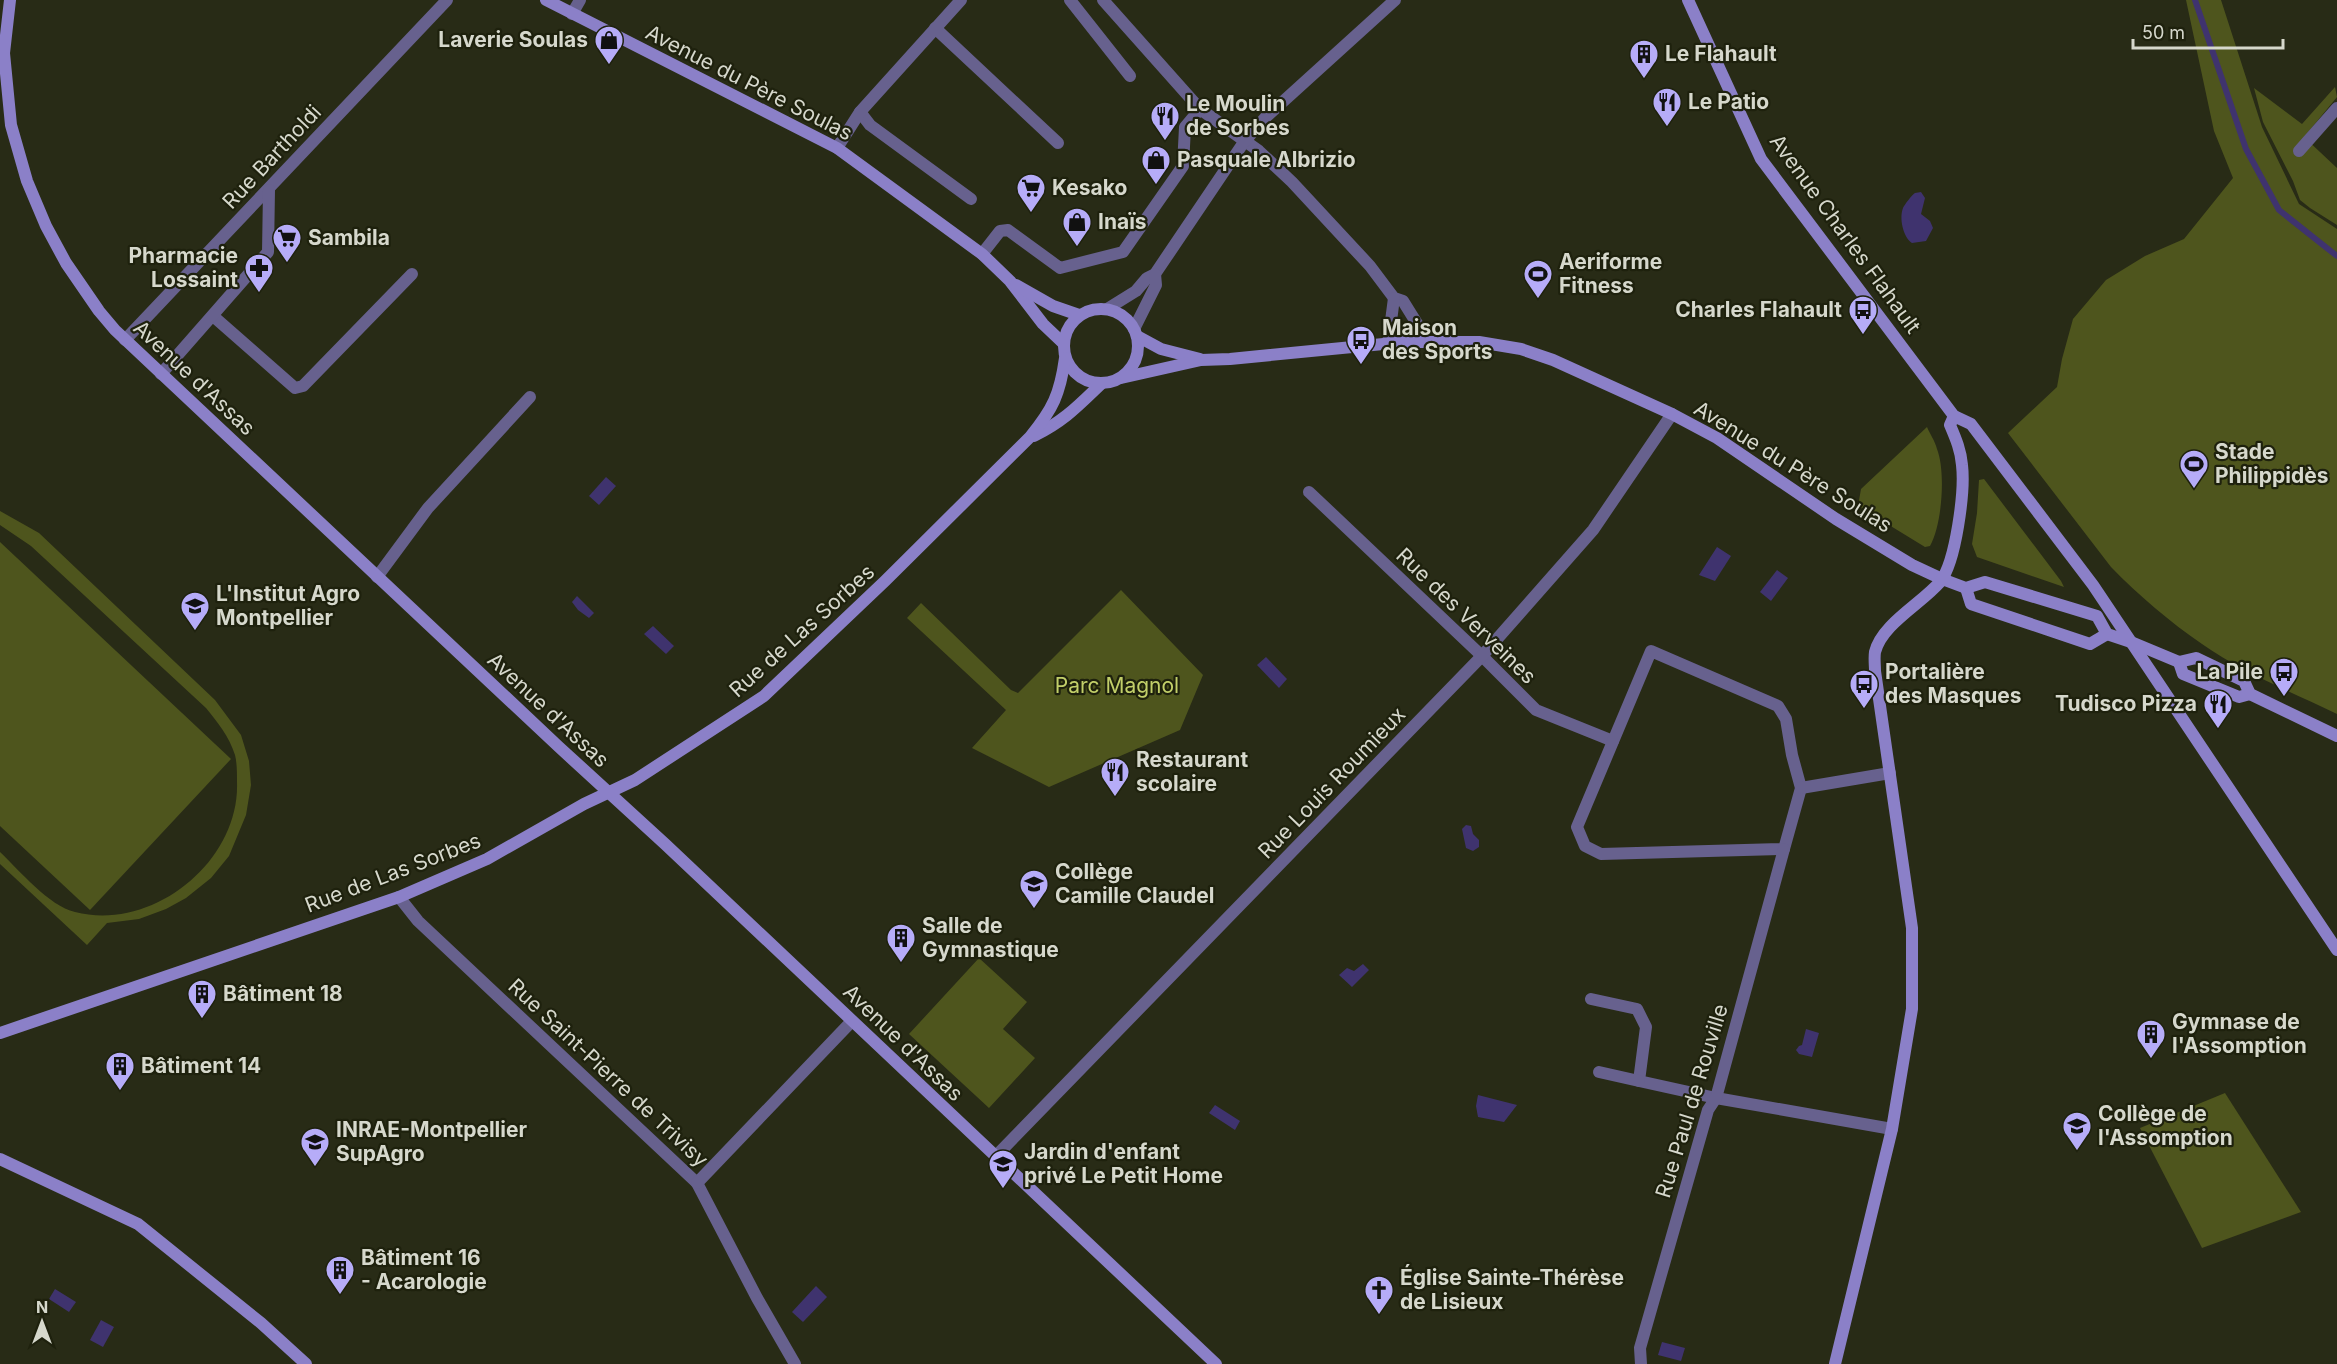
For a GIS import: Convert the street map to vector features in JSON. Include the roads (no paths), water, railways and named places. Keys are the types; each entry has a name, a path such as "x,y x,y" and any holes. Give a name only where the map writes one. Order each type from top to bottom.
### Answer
{"street":[{"name":"Avenue d'Assas","path":"10,0 4,52 11,125 27,181 46,226 66,263 99,311 125,340 161,374 665,844 1216,1364"},
{"name":"Rue Bartholdi","path":"125,340 447,0"},
{"name":"Avenue du Père Soulas","path":"546,0 837,148 982,254 1010,281 1043,324 1063,343"},
{"path":"572,14 580,0"},
{"path":"837,148 861,112 961,0"},
{"path":"1070,0 1130,76"},
{"path":"1102,0 1200,109 1265,157 1292,182 1370,266 1394,298 1403,301 1421,330 1423,341"},
{"path":"1107,309 1136,291 1147,278 1155,274 1244,142 1265,118 1395,0"},
{"name":"Avenue Charles Flahault","path":"1688,0 1761,159 1954,416 1971,424 2093,585 2337,951"},
{"path":"935,28 1058,143"},
{"path":"2299,151 2337,108"},
{"path":"982,254 1000,231 1008,230 1060,268 1123,252 1183,166 1185,128 1200,109"},
{"path":"861,112 870,125 970,199"},
{"path":"161,374 268,252 269,190"},
{"path":"213,316 295,388 303,386 412,274"},
{"path":"1135,332 1156,285 1155,274"},
{"name":"Avenue du Père Soulas","path":"1010,281 1053,306 1079,315"},
{"path":"1388,344 1394,298"},
{"path":"1098,309 1107,309 1127,320 1135,332 1138,347 1136,359 1121,378 1101,384 1089,382 1070,369 1065,358 1063,343 1071,322 1079,315 1098,309"},
{"name":"Avenue du Père Soulas","path":"1135,332 1161,349 1201,360"},
{"name":"Avenue du Père Soulas","path":"1121,378 1201,360 1423,341 1488,342 1521,349 1553,360 1672,414 1717,438 1836,519 1912,565 1966,588"},
{"name":"Rue de Las Sorbes","path":"0,1033 399,897 487,859 635,780 764,696 885,581 1030,437 1043,420 1060,390 1065,358"},
{"name":"Rue de Las Sorbes","path":"1030,437 1056,424 1075,410 1101,384"},
{"path":"377,577 428,508 530,398"},
{"name":"Rue Louis Roumieux","path":"995,1157 1482,656 1593,530 1672,414"},
{"path":"1835,1364 1892,1129 1912,1010 1912,928 1875,670 1875,652 1881,637 1902,615 1923,601 1942,579 1948,566 1957,527 1963,483 1959,448 1950,425 1954,416"},
{"name":"Rue des Verveines","path":"1309,492 1536,710 1613,741"},
{"path":"2107,634 2090,644 1971,604 1966,588 1985,582 2097,616 2107,634 2179,662 2196,658 2244,681 2250,694 2337,736"},
{"path":"1784,849 1601,854 1585,846 1577,827 1652,651 1778,706 1786,719 1801,788 1890,773"},
{"path":"2179,662 2183,674 2239,697 2250,694"},
{"name":"Rue Paul de Rouville","path":"1641,1364 1640,1348 1672,1232 1708,1110 1716,1098 1801,788"},
{"name":"Rue Saint-Pierre de Trivisy","path":"399,897 418,921 697,1183 757,1298 795,1364"},
{"path":"1591,999 1637,1009 1646,1027 1639,1081"},
{"path":"697,1183 852,1022"},
{"path":"1599,1072 1716,1098 1892,1129"},
{"path":"0,1160 138,1224 261,1323 306,1364"}],"waterway":[{"path":"2195,0 2246,149 2279,210 2337,256"}],"place":[{"name":"Laverie Soulas","path":"609,66"},
{"name":"Le Flahault","path":"1644,80"},
{"name":"Le Patio","path":"1667,128"},
{"name":"Le Moulin de Sorbes","path":"1165,142"},
{"name":"Pasquale Albrizio","path":"1156,186"},
{"name":"Kesako","path":"1031,214"},
{"name":"Inaïs","path":"1077,248"},
{"name":"Sambila","path":"287,264"},
{"name":"Pharmacie Lossaint","path":"259,294"},
{"name":"Aeriforme Fitness","path":"1538,300"},
{"name":"Charles Flahault","path":"1863,336"},
{"name":"Maison des Sports","path":"1361,366"},
{"name":"Stade Philippidès","path":"2194,490"},
{"name":"L'Institut Agro Montpellier","path":"195,632"},
{"name":"La Pile","path":"2284,698"},
{"name":"Portalière des Masques","path":"1864,710"},
{"name":"Tudisco Pizza","path":"2218,730"},
{"name":"Restaurant scolaire","path":"1115,798"},
{"name":"Collège Camille Claudel","path":"1034,910"},
{"name":"Salle de Gymnastique","path":"901,964"},
{"name":"Bâtiment 18","path":"202,1020"},
{"name":"Gymnase de l'Assomption","path":"2151,1060"},
{"name":"Bâtiment 14","path":"120,1092"},
{"name":"Collège de l'Assomption","path":"2077,1152"},
{"name":"INRAE-Montpellier SupAgro","path":"315,1168"},
{"name":"Jardin d'enfant privé Le Petit Home","path":"1003,1190"},
{"name":"Bâtiment 16 - Acarologie","path":"340,1296"},
{"name":"Église Sainte-Thérèse de Lisieux","path":"1379,1316"}],"park label":[{"name":"Parc Magnol","path":"1117,686"}]}
